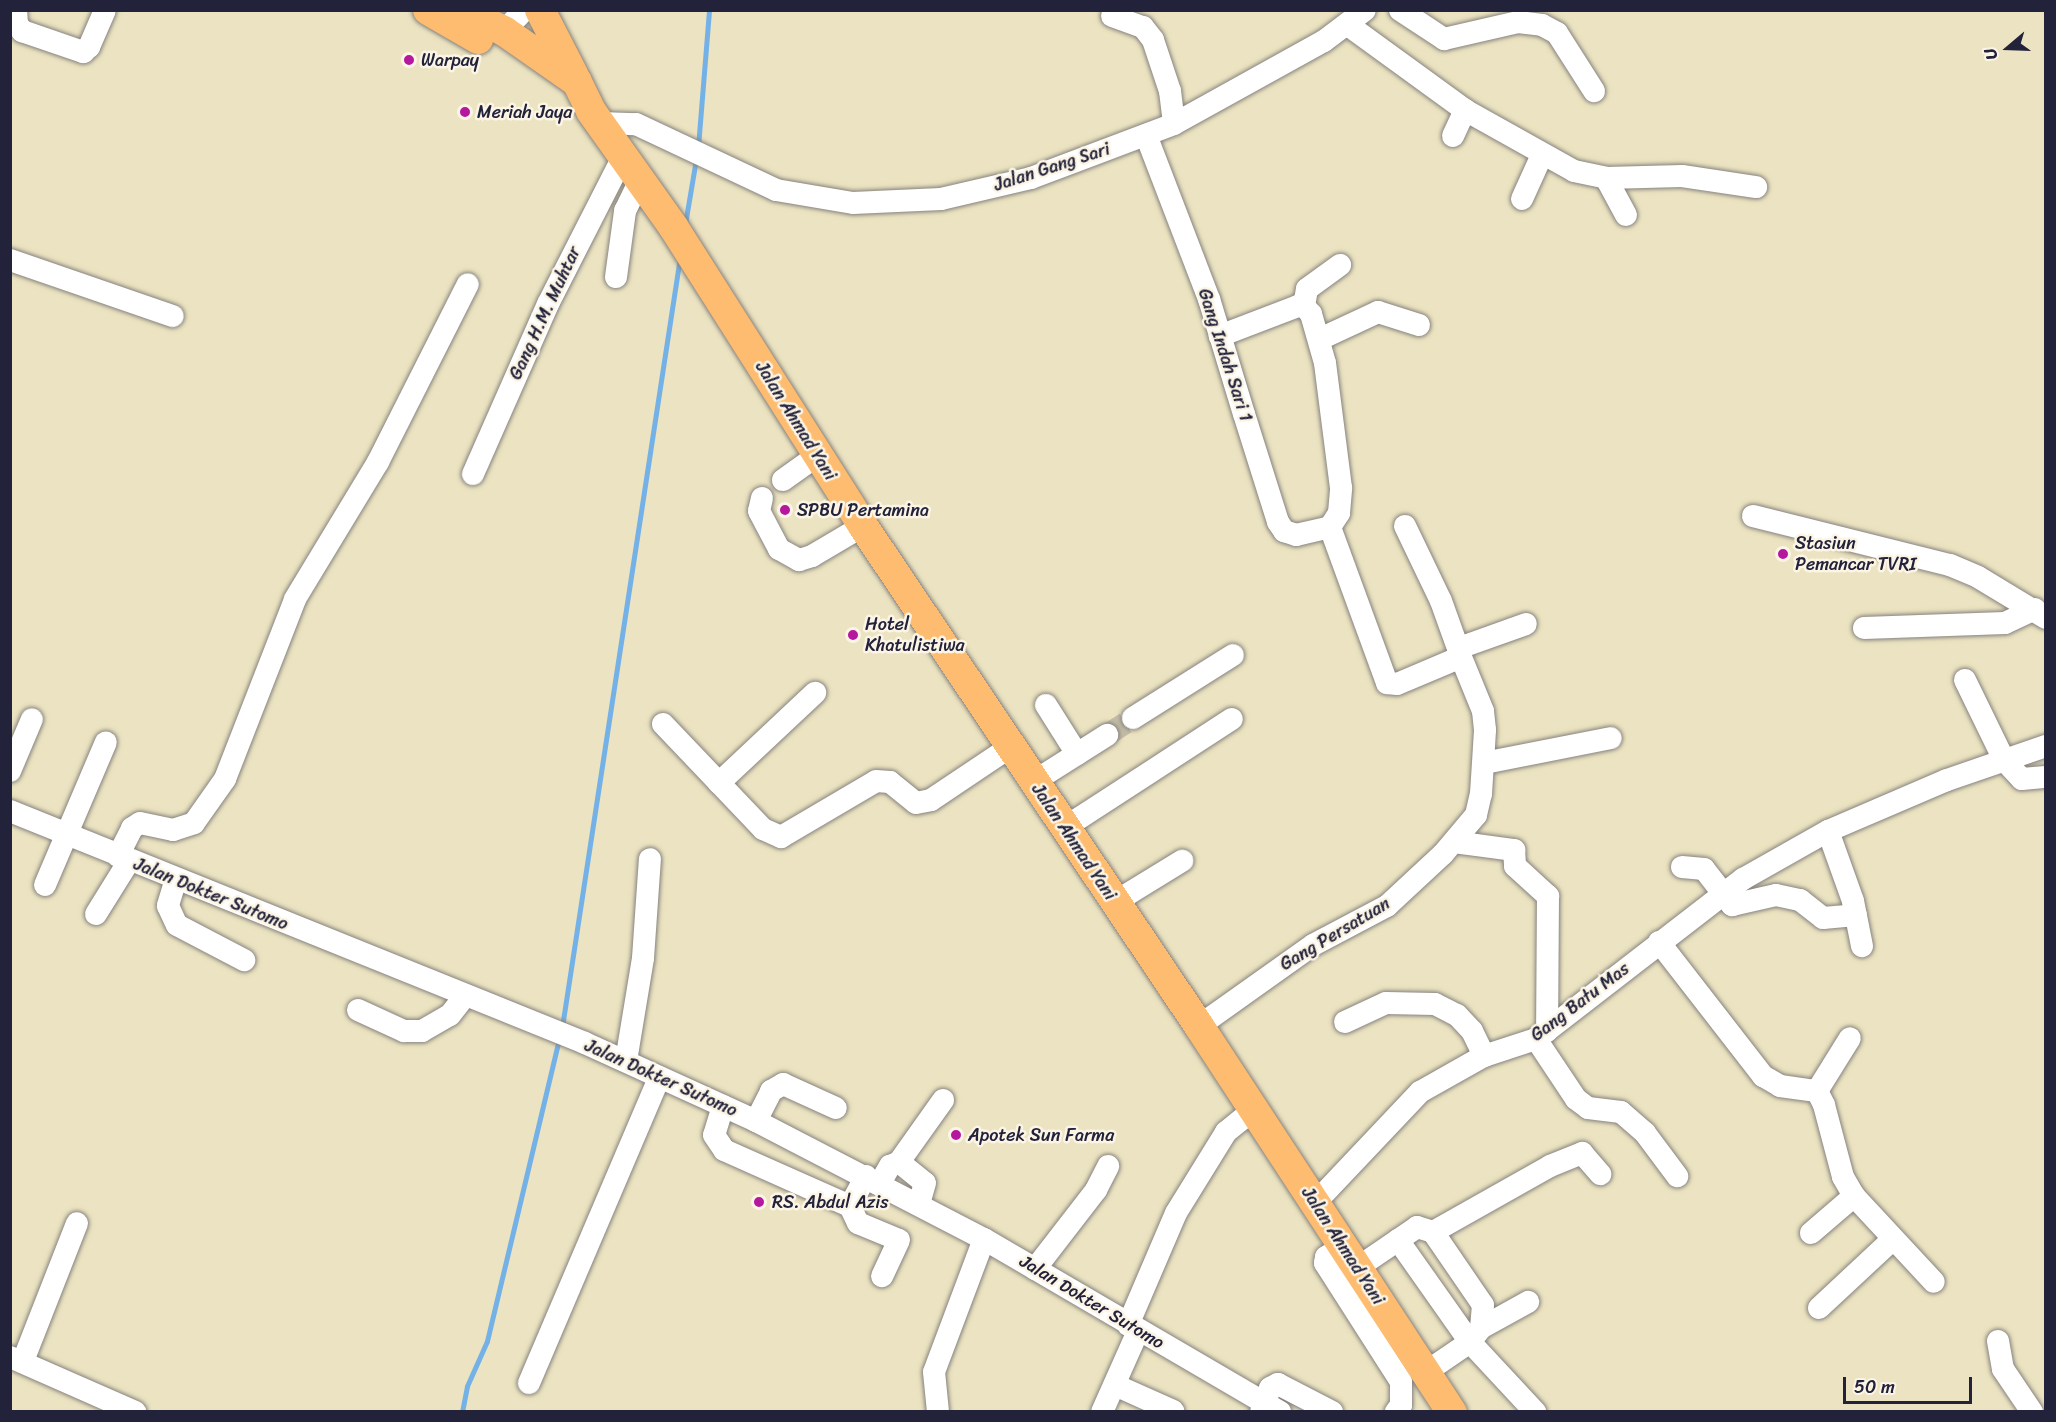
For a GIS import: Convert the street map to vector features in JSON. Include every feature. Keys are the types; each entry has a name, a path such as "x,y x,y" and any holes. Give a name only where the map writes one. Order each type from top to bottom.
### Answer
{"main road":[{"path":"428,10 586,105"},
{"path":"462,10 514,21 586,105"},
{"path":"540,10 586,105"},
{"name":"Jalan Ahmad Yani","path":"586,105 624,155 674,228 863,526 1199,1026 1449,1410"}],"street":[{"path":"16,10 17,24 22,31 83,52 89,47 105,10"},
{"path":"1400,10 1444,39 1518,22 1542,25 1557,33 1594,92"},
{"path":"1112,16 1143,27 1152,40 1170,91 1174,124"},
{"path":"1357,18 1465,110 1574,171 1606,178 1682,176 1756,187"},
{"name":"Jalan Gang Sari","path":"586,105 636,124 776,189 853,203 941,199 1031,178 1174,124 1227,97 1357,18"},
{"path":"1453,136 1465,110"},
{"name":"Gang Indah Sari 1","path":"1146,135 1220,336 1278,522 1284,531 1296,535 1329,527"},
{"name":"Gang H.M. Muhtar","path":"473,474 573,251 624,155"},
{"path":"1522,199 1542,155"},
{"path":"1606,178 1626,215"},
{"path":"616,277 625,211 640,180"},
{"path":"10,260 173,316"},
{"path":"1340,265 1307,289 1304,306 1320,339 1341,488 1339,513 1329,527 1387,683 1397,684 1460,652 1526,624"},
{"path":"96,914 123,858 132,828 140,823 185,828 206,810 225,779 257,705 295,599 378,462 468,284"},
{"path":"1220,336 1304,306"},
{"path":"1320,339 1378,312 1419,325"},
{"path":"783,480 818,455"},
{"path":"762,498 759,511 779,549 800,560 812,556 863,526"},
{"path":"1753,516 1950,565 2040,613"},
{"name":"Gang Persatuan","path":"1199,1026 1313,945 1387,906 1454,842 1476,815 1484,763 1483,711 1405,526"},
{"path":"1864,628 1997,624 2040,613"},
{"path":"1133,718 1233,655"},
{"path":"1965,680 2004,760 2022,779 2046,777"},
{"path":"719,783 815,693"},
{"path":"1046,705 1077,754"},
{"path":"10,771 32,719"},
{"path":"1064,828 1232,719"},
{"path":"663,724 763,830 781,837 876,781 890,782 916,803 931,800 1010,747"},
{"path":"1033,782 1107,735"},
{"path":"1484,763 1611,738"},
{"path":"45,885 106,742"},
{"name":"Gang Batu Mas","path":"1315,1203 1420,1092 1484,1056 1541,1035 1723,892 1795,848 1828,831 2004,760 2046,747"},
{"name":"Jalan Dokter Sutomo","path":"10,811 464,997 585,1043 756,1121 984,1239 1268,1409"},
{"path":"1828,831 1856,915 1862,946"},
{"path":"1454,842 1514,850 1515,866 1548,896 1548,938 1541,1035 1576,1099 1588,1108 1621,1112 1646,1133 1677,1176"},
{"path":"626,1061 643,958 651,859"},
{"path":"1115,902 1182,861"},
{"path":"1682,867 1704,869 1737,906 1776,895 1800,900 1823,918 1856,915"},
{"path":"176,879 168,906 177,925 244,960"},
{"path":"1659,942 1763,1076 1780,1086 1816,1091"},
{"path":"357,1010 404,1031 422,1031 450,1015 464,997"},
{"path":"1345,1022 1386,1003 1435,1004 1457,1015 1472,1031 1484,1056"},
{"path":"1816,1091 1850,1038"},
{"path":"529,1383 658,1078"},
{"path":"756,1121 771,1091 783,1084 836,1108"},
{"path":"1816,1091 1824,1105 1843,1177 1854,1196 1934,1282"},
{"path":"850,1206 873,1180 890,1166 899,1162 943,1100"},
{"path":"723,1106 714,1135 724,1150 850,1206 858,1223 899,1240 882,1276"},
{"path":"1102,1412 1115,1385 1133,1328 1176,1213 1226,1131 1254,1109"},
{"path":"1433,1232 1550,1166 1582,1153 1600,1174"},
{"path":"899,1162 925,1183 919,1204"},
{"path":"1035,1269 1096,1190 1108,1166"},
{"path":"1811,1233 1854,1196"},
{"path":"76,1223 17,1359 135,1412"},
{"path":"1396,1412 1401,1405 1401,1382 1325,1263 1326,1257 1350,1257 1398,1240 1417,1227 1433,1232 1483,1305 1475,1335"},
{"path":"938,1412 934,1372 984,1239"},
{"path":"1819,1308 1893,1239"},
{"path":"1398,1240 1535,1412"},
{"path":"1426,1372 1475,1335 1528,1302"},
{"path":"1998,1341 2003,1369 2032,1412"},
{"path":"1268,1409 1270,1388 1278,1384 1332,1412"},
{"path":"1115,1385 1173,1411"}],"waterway":[{"path":"698,147 709,10"},
{"path":"685,224 696,159"},
{"path":"562,1027 680,257"},
{"path":"462,1412 467,1386 487,1341 559,1039"}],"tunnel":[{"path":"1107,735 1133,718"}],"place":[{"name":"Warpay","path":"409,60"},
{"name":"Meriah Jaya","path":"465,112"},
{"name":"SPBU Pertamina","path":"785,510"},
{"name":"Stasiun Pemancar TVRI","path":"1783,554"},
{"name":"Hotel Khatulistiwa","path":"853,635"},
{"name":"Apotek Sun Farma","path":"956,1135"},
{"name":"RS. Abdul Azis","path":"759,1202"}]}
